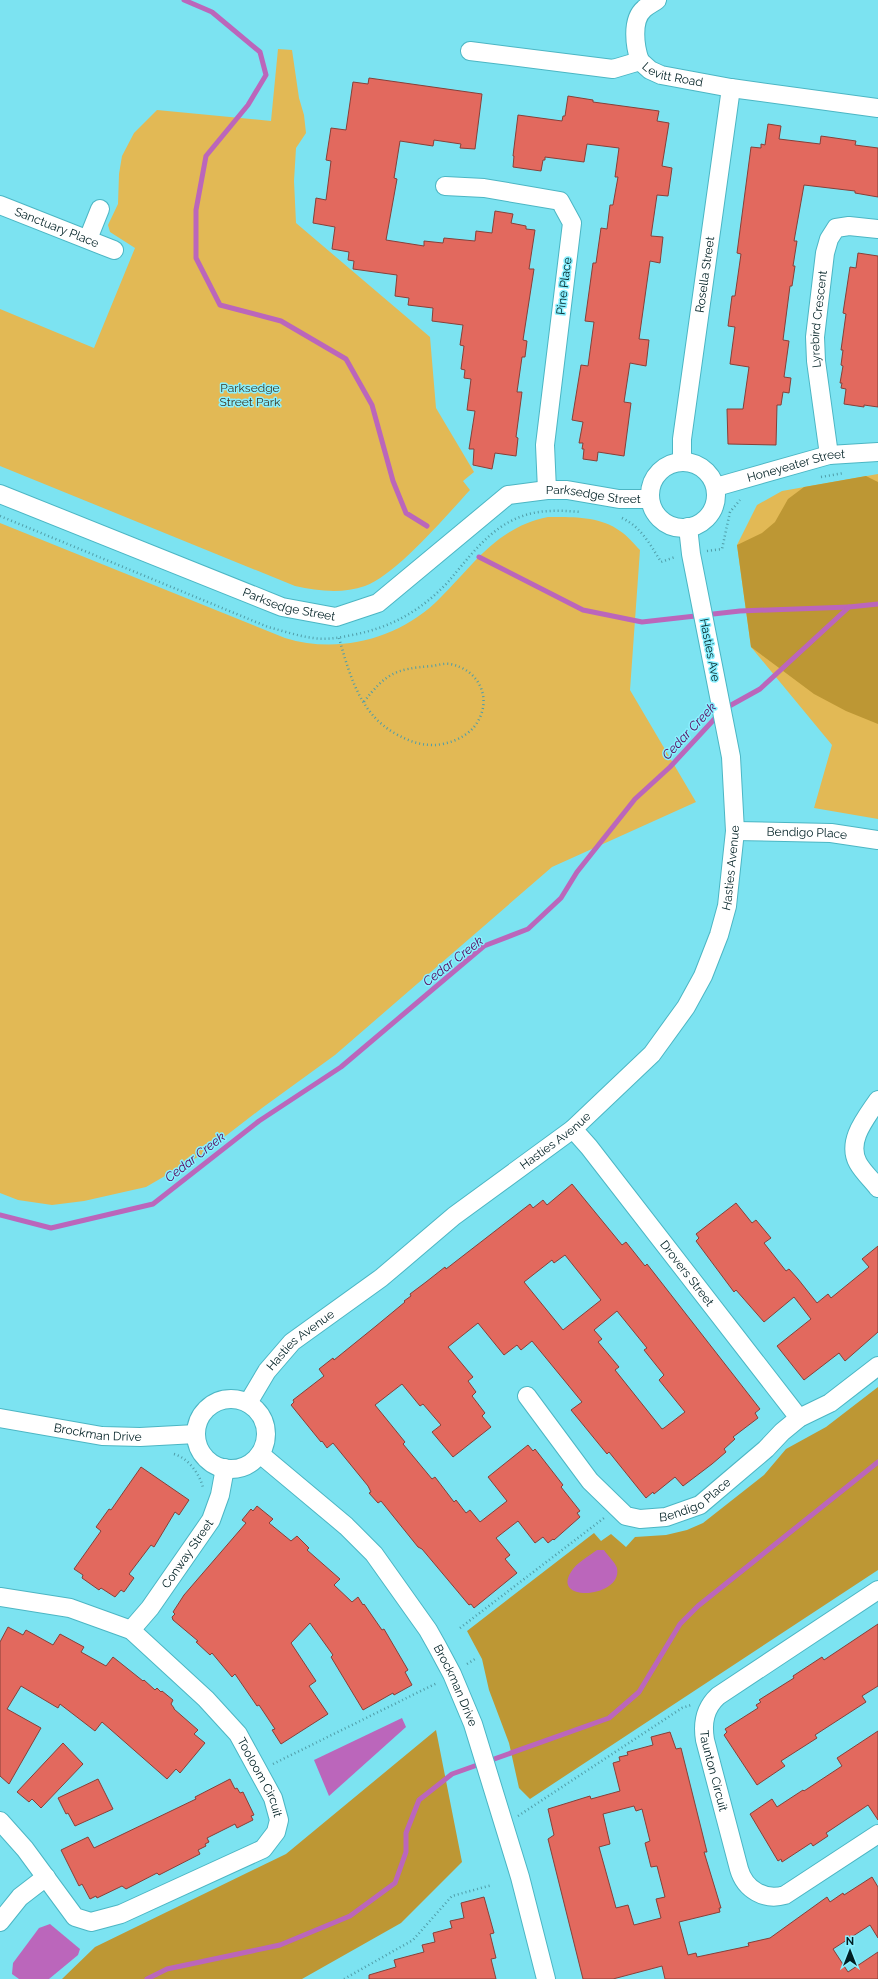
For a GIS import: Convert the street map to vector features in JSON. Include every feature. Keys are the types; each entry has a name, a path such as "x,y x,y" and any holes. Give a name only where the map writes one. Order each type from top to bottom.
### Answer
{"street":[{"path":"640,61 634,44 637,24 642,10 657,0"},
{"name":"Levitt Road","path":"470,50 613,69 640,61 650,70 661,75 731,88 878,108"},
{"name":"Rosella Street","path":"682,461 682,439 731,88"},
{"name":"Pine Place","path":"445,186 484,188 560,200 572,223 546,445 547,490"},
{"name":"Sanctuary Place","path":"0,205 114,250"},
{"path":"88,240 100,210"},
{"name":"Lyrebird Crescent","path":"829,455 816,361 815,337 825,253 829,239 836,228 849,226 878,229"},
{"name":"Honeyeater Street","path":"716,487 829,455 878,452"},
{"path":"682,461 700,466 713,479 717,496 711,514 697,525 679,528 663,521 652,507 650,489 658,473 669,465 682,461"},
{"name":"Parksedge Street","path":"0,494 282,607 336,616 378,603 508,495 547,490 567,490 627,499 650,498"},
{"name":"Hasties Ave","path":"688,527 691,554 731,757 734,797"},
{"name":"Hasties Avenue","path":"248,1403 267,1371 292,1342 381,1278 454,1216 573,1130 652,1054 686,1007 703,976 719,935 727,906 735,831 734,797"},
{"name":"Bendigo Place","path":"735,831 831,834 878,840"},
{"path":"878,1100 860,1128 855,1141 855,1151 858,1163 878,1188"},
{"name":"Drovers Street","path":"573,1130 589,1147 799,1418"},
{"name":"Bendigo Place","path":"527,1396 590,1481 617,1509 626,1516 646,1519 666,1518 700,1504 799,1418 830,1403 878,1366"},
{"path":"236,1399 248,1403 257,1410 264,1420 266,1432 265,1444 260,1454 244,1466 225,1468 214,1464 204,1456 198,1446 196,1434 198,1423 204,1412 213,1404 224,1400 236,1399"},
{"name":"Brockman Drive","path":"0,1418 102,1436 140,1437 196,1434"},
{"name":"Brockman Drive","path":"260,1454 346,1526 374,1554 428,1630 452,1674 473,1724 497,1799 520,1877 546,1979"},
{"name":"Conway Street","path":"131,1630 150,1608 211,1520 220,1495 225,1468"},
{"name":"Taunton Circuit","path":"876,1839 785,1895 769,1896 754,1891 746,1884 739,1870 705,1740 704,1725 708,1708 718,1696 878,1590"},
{"name":"Tooloom Circuit","path":"0,1597 70,1608 131,1630 206,1699 238,1734 273,1798 279,1820 276,1832 263,1849 121,1914 91,1922 75,1917 25,1849 0,1821"},
{"path":"0,1922 20,1897 46,1877"}],"path":[{"path":"816,478 847,473"},
{"path":"714,550 722,549 730,512 742,498"},
{"path":"0,516 268,627 312,638 339,638 382,628 400,621 441,589 482,543 509,521 541,510 588,513"},
{"path":"617,516 636,526 650,544 660,562 667,558"},
{"path":"339,638 356,692 373,717 391,731 412,743 440,746 464,736 474,727 479,719 483,704 483,694 481,685 474,676 462,668 449,664 416,667 394,673 380,682 363,702"},
{"path":"460,1628 617,1509"},
{"path":"258,1771 431,1687 475,1659"},
{"path":"505,1825 682,1708 692,1705"},
{"path":"344,1979 413,1940 452,1896 492,1885"}],"green space":[{"name":"Parksedge Street Park","path":"278,49 292,50 306,133 296,148 294,181 296,223 430,337 436,408 474,472 463,481 470,490 406,558 377,580 356,589 330,591 295,586 0,466 0,309 94,348 135,248 110,232 108,225 118,204 119,174 122,156 134,133 157,110 271,121"},
{"path":"878,474 878,819 814,808 832,745 751,647 737,545 757,505 782,491"},
{"path":"548,517 586,518 604,522 623,533 640,550 630,690 696,802 552,867 335,1055 201,1155 146,1187 84,1201 52,1205 18,1200 0,1193 0,523 285,638 305,643 345,644 384,635 419,616 435,603 485,551 498,540 529,522"}],"shaded area":[{"path":"866,476 878,482 878,724 846,711 814,694 751,647 737,545 762,533 775,522 788,499 804,487"},
{"path":"878,1387 878,1570 530,1799 519,1788 509,1743 489,1690 482,1659 467,1631 594,1533 601,1541 611,1534 626,1547 635,1537 666,1535 687,1530 703,1523 764,1475 786,1449 826,1427"},
{"path":"597,1550 604,1550 615,1563 617,1568 616,1578 610,1586 600,1591 589,1593 578,1592 571,1589 567,1582 573,1569"},
{"path":"402,1718 406,1727 329,1796 314,1760"},
{"path":"436,1730 462,1862 401,1923 302,1979 62,1979 95,1947 286,1854"},
{"path":"50,1924 80,1949 78,1955 49,1979 19,1979 12,1974 13,1963 39,1928"}],"building":[{"path":"369,78 482,94 475,149 460,148 461,144 434,140 433,146 400,141 394,178 397,179 386,240 424,246 424,241 443,243 444,238 475,241 476,231 492,233 495,211 513,214 511,223 526,226 526,229 535,230 529,269 534,269 523,340 527,341 525,357 522,357 517,392 522,392 516,437 518,438 516,456 495,453 492,469 473,465 474,449 469,449 475,411 467,410 471,379 464,378 465,370 461,369 464,346 460,345 463,325 432,321 433,308 408,305 409,298 395,296 397,275 353,269 354,261 348,260 349,252 332,249 335,227 313,223 316,198 326,200 331,161 326,160 331,128 346,130 353,82 368,84"},
{"path":"568,96 593,100 593,102 659,111 657,121 669,123 662,166 672,168 668,196 657,195 651,236 663,237 660,263 650,261 639,339 649,340 646,366 630,363 624,402 631,403 624,456 598,452 597,461 583,459 583,443 579,443 583,422 572,420 581,365 588,366 594,322 585,321 593,263 596,263 601,228 607,229 610,205 613,205 618,177 615,177 619,148 587,144 584,162 545,157 541,171 513,167 518,115 562,121 563,116 565,116"},
{"path":"768,124 781,126 779,139 820,144 821,136 856,141 855,145 878,148 878,197 855,193 855,191 804,185 794,241 797,241 793,266 795,266 792,286 790,286 783,340 789,341 784,377 791,378 789,393 783,392 781,405 777,405 776,445 728,444 727,409 743,409 749,367 730,364 735,327 728,326 732,296 735,296 741,254 737,253 751,147 761,148 761,144 765,145"},
{"path":"858,253 878,256 878,407 864,405 864,407 844,404 846,389 841,388 842,383 840,383 843,366 841,365 843,350 841,350 846,314 843,313 850,267 856,268"},
{"path":"572,1184 622,1245 626,1242 645,1266 647,1264 760,1409 755,1413 758,1418 733,1437 735,1439 724,1449 726,1452 712,1464 683,1486 675,1477 654,1494 653,1492 646,1498 609,1452 607,1454 571,1410 582,1402 532,1341 521,1350 517,1345 504,1355 478,1323 448,1347 473,1377 468,1381 476,1392 472,1396 485,1413 482,1416 491,1427 453,1457 432,1432 441,1425 423,1404 420,1406 402,1384 375,1405 405,1442 403,1444 432,1479 435,1477 454,1502 456,1500 466,1513 470,1510 480,1522 507,1501 488,1477 528,1445 533,1451 535,1449 563,1485 561,1487 580,1511 577,1513 580,1517 554,1540 553,1539 548,1543 543,1537 535,1543 518,1521 496,1538 510,1555 505,1559 517,1573 474,1608 471,1604 469,1605 422,1549 418,1547 381,1501 378,1503 369,1493 371,1492 368,1486 333,1443 327,1448 291,1405 294,1402 293,1400 324,1376 319,1369 333,1358 334,1360 376,1326 405,1302 404,1301 411,1296 410,1294 445,1267 446,1269 530,1204 533,1208 543,1200 547,1205","holes":["565,1255 601,1300 563,1330 524,1282 552,1260 554,1263","617,1311 647,1348 644,1350 664,1375 659,1380 685,1412 662,1429 615,1370 619,1367 598,1342 602,1339 594,1330"]},
{"path":"736,1203 752,1223 756,1220 771,1238 764,1243 786,1271 789,1269 817,1303 828,1294 831,1298 869,1267 862,1259 878,1246 878,1332 845,1361 839,1353 804,1380 777,1346 811,1319 794,1297 764,1322 736,1290 734,1292 696,1241 699,1238 696,1234"},
{"path":"141,1467 189,1500 179,1515 175,1512 154,1547 151,1545 129,1574 134,1578 124,1592 121,1590 115,1597 101,1588 99,1590 82,1578 83,1575 74,1569 101,1531 96,1527 109,1509 111,1510"},
{"path":"257,1506 273,1519 269,1523 291,1541 297,1536 309,1548 307,1550 340,1579 334,1585 352,1602 358,1597 382,1630 384,1629 408,1670 405,1672 412,1685 394,1695 393,1693 363,1710 331,1657 333,1655 310,1623 291,1643 316,1681 309,1686 328,1714 281,1744 272,1730 275,1729 235,1674 232,1677 212,1653 210,1655 196,1642 198,1641 173,1620 172,1617 175,1614 173,1612 184,1595 246,1523 242,1520 251,1509 253,1511"},
{"path":"878,1624 878,1686 862,1696 866,1702 815,1735 817,1738 781,1761 785,1766 757,1785 724,1735 727,1732 725,1729 758,1708 756,1705 761,1702 759,1700 794,1678 793,1676 822,1657 824,1660"},
{"path":"8,1627 23,1635 26,1630 53,1645 60,1634 84,1647 81,1652 106,1666 113,1657 155,1690 157,1688 173,1700 171,1704 174,1709 198,1730 194,1734 205,1743 180,1773 176,1769 167,1779 102,1722 95,1731 60,1704 58,1708 21,1686 7,1709 41,1728 9,1784 0,1776 0,1642"},
{"path":"878,1731 878,1820 868,1805 826,1833 828,1836 813,1846 811,1843 782,1862 781,1859 778,1861 750,1814 772,1799 777,1807 803,1790 804,1791 842,1766 837,1758"},
{"path":"670,1732 676,1749 681,1748 707,1852 704,1852 721,1908 719,1908 720,1912 679,1922 688,1955 696,1953 697,1957 749,1946 748,1943 770,1938 827,1897 830,1902 872,1877 878,1887 878,1938 870,1925 833,1949 848,1972 878,1952 878,1979 665,1979 662,1966 613,1979 583,1979 548,1839 554,1835 548,1809 590,1796 591,1799 620,1791 613,1763 620,1761 619,1757 628,1755 627,1752 653,1745 651,1737","holes":["634,1806 636,1811 642,1809 650,1841 645,1843 651,1867 657,1866 665,1897 656,1899 661,1918 634,1925 628,1905 616,1908 599,1847 610,1844 603,1814"]},
{"path":"63,1743 83,1764 41,1808 32,1799 29,1802 17,1792"},
{"path":"98,1779 113,1809 75,1826 68,1813 66,1814 58,1798"},
{"path":"230,1779 235,1789 237,1788 240,1793 243,1792 254,1815 251,1816 253,1820 237,1828 235,1824 207,1838 209,1842 205,1844 206,1846 198,1850 200,1854 159,1875 157,1873 126,1889 122,1886 97,1898 96,1896 90,1899 82,1884 79,1886 61,1850 88,1837 94,1848 196,1799 195,1797"},
{"path":"484,1897 494,1933 490,1934 496,1958 491,1959 496,1979 369,1979 369,1975 396,1967 394,1960 424,1952 422,1945 435,1942 433,1933 452,1928 450,1921 464,1918 461,1903"}],"waterway":[{"path":"184,0 212,12 260,52 266,75 248,105 206,156 196,210 196,258 220,305 281,321 346,359 372,405 393,481 406,513 427,526"},
{"path":"479,557 583,610 642,622 740,611 849,607"},
{"name":"Cedar Creek","path":"724,709 760,689 849,607 878,604"},
{"name":"Cedar Creek","path":"0,1215 51,1228 153,1204 259,1121 341,1067 484,946 528,929 561,898 577,872 635,799 670,767 719,714"},
{"path":"147,1979 167,1969 280,1945 350,1916 395,1883 406,1852 406,1833 419,1800 452,1774 609,1718 639,1692 680,1624 698,1606 878,1462"}]}
